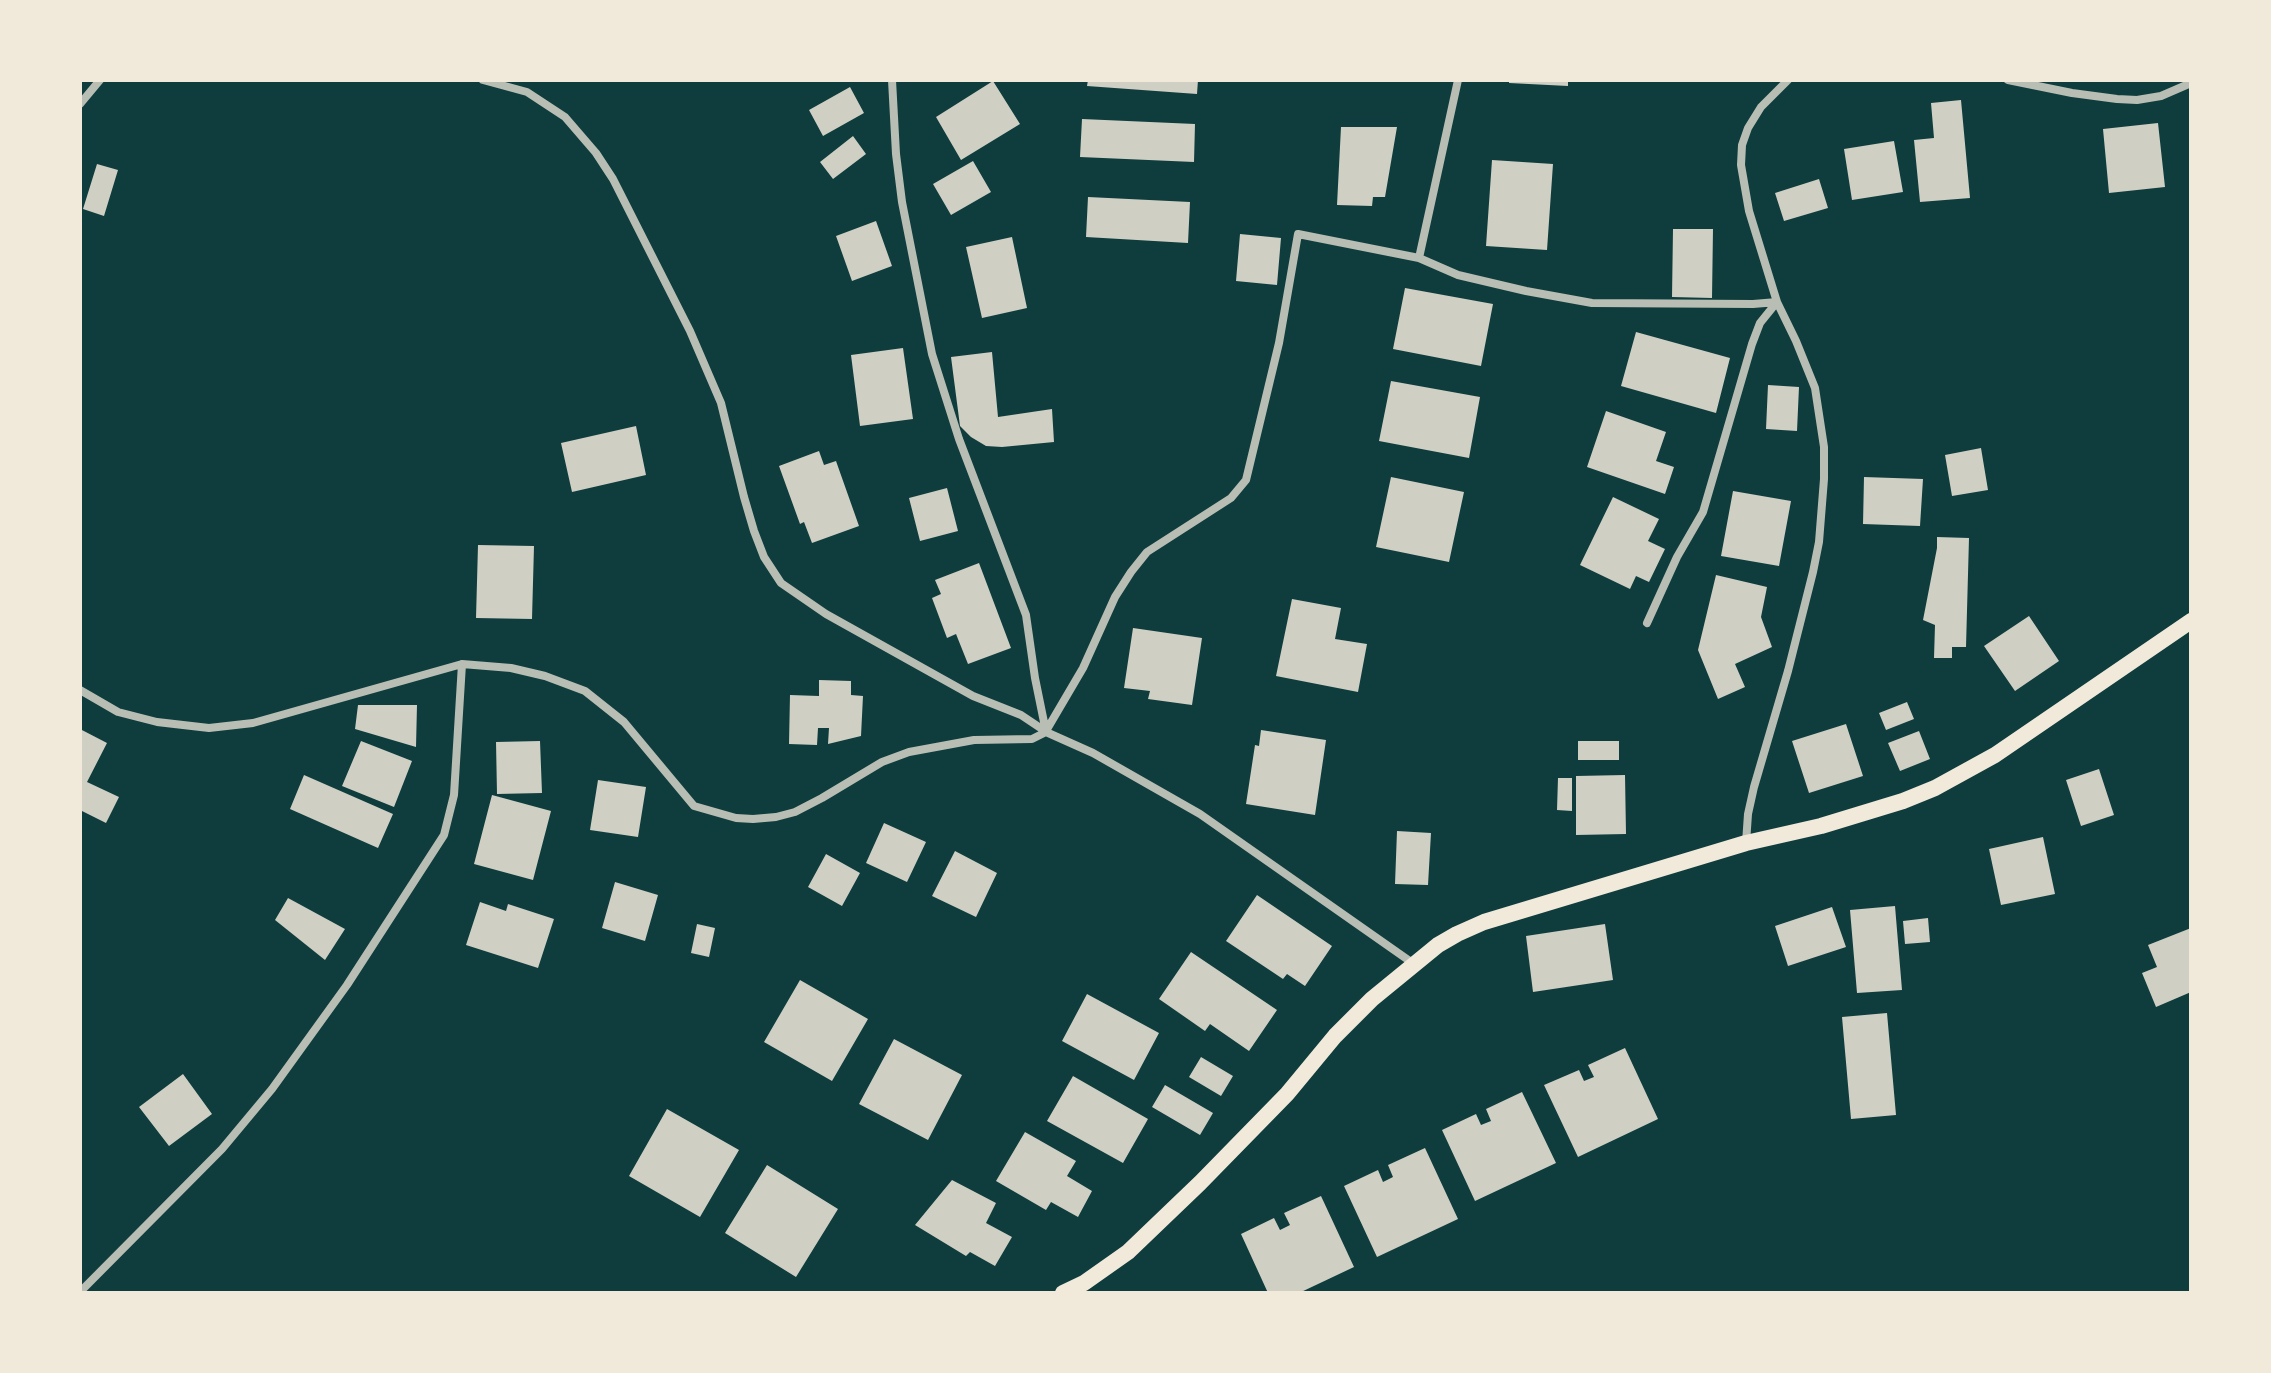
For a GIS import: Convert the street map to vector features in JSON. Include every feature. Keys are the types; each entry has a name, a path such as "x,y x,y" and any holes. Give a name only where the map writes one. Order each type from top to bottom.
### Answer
{"main road":[{"path":"1063,1293 1084,1283 1128,1252 1287,1094 1335,1036 1372,999 1457,934 1484,922 1746,843 1821,826 1935,788 1995,755 2191,621"}],"street":[{"path":"80,104 100,80"},
{"path":"483,80 527,92 565,117 596,153 613,179 690,331 721,403 754,531 764,557 781,583 826,614 973,696 1021,715 1046,732 1093,753 1200,814 1414,964"},
{"path":"892,80 902,202 932,354 959,439 1026,615 1046,732"},
{"path":"1419,258 1458,80"},
{"path":"1746,843 1754,787 1813,572 1819,542 1824,479 1824,447 1815,388 1777,302 1749,211 1741,165 1742,145 1748,128 1761,107 1788,80"},
{"path":"2008,80 2097,98 2137,100 2161,96 2191,83"},
{"path":"80,690 118,712 157,722 209,728 253,723 462,664 511,668 545,676 585,691 624,722 694,806 736,818 776,817 795,812 882,762 909,752 974,740 1032,739 1046,732 1083,668 1115,597 1131,572 1147,552 1231,498 1246,480 1279,343 1298,234 1419,258 1458,275 1592,303 1777,302"},
{"path":"1647,623 1677,557 1703,512 1752,344 1760,323 1777,302"},
{"path":"80,1292 222,1149 272,1089 347,985 444,835 454,795 462,664"}],"building":[{"path":"1088,80 1198,80 1197,94 1087,86"},
{"path":"1509,80 1568,80 1568,86 1509,83"},
{"path":"993,81 1020,124 961,160 936,117"},
{"path":"850,87 864,113 823,136 809,110"},
{"path":"1961,100 1970,198 1920,202 1914,140 1934,138 1931,103"},
{"path":"1082,119 1195,124 1194,162 1080,157"},
{"path":"2158,123 2165,187 2109,193 2103,129"},
{"path":"1341,127 1397,127 1385,197 1373,197 1372,206 1337,205"},
{"path":"853,136 866,154 833,179 820,162"},
{"path":"1894,141 1903,192 1852,200 1844,149"},
{"path":"1492,160 1553,164 1547,250 1486,246"},
{"path":"973,161 991,192 951,215 933,184"},
{"path":"97,164 118,170 104,216 83,209"},
{"path":"1819,179 1828,208 1784,221 1775,193"},
{"path":"1088,197 1190,202 1188,243 1086,237"},
{"path":"876,221 892,266 852,281 836,236"},
{"path":"1673,229 1713,229 1712,298 1672,297"},
{"path":"1240,234 1281,238 1277,285 1236,281"},
{"path":"1012,237 1027,308 982,318 966,247"},
{"path":"1405,288 1493,304 1481,366 1393,349"},
{"path":"1636,332 1730,358 1716,413 1621,386"},
{"path":"903,348 913,419 860,426 851,355"},
{"path":"992,352 998,417 1052,409 1054,442 986,446 960,426 951,357"},
{"path":"1391,381 1480,397 1469,458 1379,441"},
{"path":"1768,385 1799,387 1797,431 1766,429"},
{"path":"1606,411 1666,432 1656,461 1674,467 1665,494 1587,467"},
{"path":"636,426 646,475 572,492 561,443"},
{"path":"1981,448 1988,490 1952,496 1945,455"},
{"path":"819,451 824,465 836,461 859,526 812,543 804,522 800,524 779,466"},
{"path":"1391,477 1464,492 1449,562 1376,547"},
{"path":"1864,477 1923,479 1920,526 1863,524"},
{"path":"947,488 958,531 920,541 909,498"},
{"path":"1733,491 1791,501 1779,566 1721,556"},
{"path":"1613,497 1659,519 1648,541 1665,549 1649,582 1636,576 1630,589 1580,565"},
{"path":"1937,537 1969,538 1966,647 1952,647 1952,658 1934,658 1935,625 1923,620"},
{"path":"478,545 534,546 532,619 476,618"},
{"path":"979,563 1011,648 968,664 956,634 947,638 932,598 941,594 935,580"},
{"path":"1716,575 1767,587 1761,617 1772,647 1735,664 1745,687 1718,699 1698,650"},
{"path":"1292,599 1341,608 1335,639 1367,644 1358,692 1276,676"},
{"path":"2029,616 2059,661 2015,691 1984,646"},
{"path":"1133,628 1202,638 1192,705 1148,699 1150,691 1124,688"},
{"path":"819,680 851,681 851,695 863,696 861,736 828,744 829,728 818,728 817,745 789,744 790,695 819,696"},
{"path":"1907,702 1914,719 1886,730 1879,713"},
{"path":"358,705 417,705 416,747 355,729"},
{"path":"1846,724 1863,776 1809,793 1792,741"},
{"path":"80,729 107,743 87,782 119,797 106,823 80,810"},
{"path":"1261,730 1326,740 1315,815 1246,804 1255,745 1259,746"},
{"path":"1919,731 1930,759 1900,771 1888,743"},
{"path":"361,741 412,761 394,807 342,786"},
{"path":"540,741 542,793 497,794 496,742"},
{"path":"1578,741 1619,741 1619,760 1578,760"},
{"path":"2099,769 2114,815 2081,826 2066,780"},
{"path":"304,775 393,814 378,848 290,809"},
{"path":"1625,775 1626,834 1576,835 1576,776"},
{"path":"1558,778 1572,778 1572,811 1557,810"},
{"path":"598,780 646,787 638,837 590,830"},
{"path":"492,795 551,811 533,880 474,864"},
{"path":"884,823 926,842 907,882 866,863"},
{"path":"1397,831 1431,833 1428,885 1395,884"},
{"path":"2043,837 2055,894 2001,905 1989,849"},
{"path":"955,851 997,873 976,917 932,896"},
{"path":"826,854 860,873 842,906 808,887"},
{"path":"615,882 658,895 645,941 602,928"},
{"path":"1257,895 1332,946 1305,986 1287,974 1283,979 1226,941"},
{"path":"288,898 345,929 325,960 275,920"},
{"path":"480,902 506,911 508,904 554,919 538,968 466,945"},
{"path":"1895,906 1902,990 1857,993 1850,910"},
{"path":"1832,907 1846,947 1788,966 1775,926"},
{"path":"1928,918 1930,942 1905,944 1903,921"},
{"path":"697,924 715,928 709,957 691,953"},
{"path":"1605,924 1613,980 1533,992 1526,936"},
{"path":"2191,928 2191,992 2156,1007 2142,973 2157,967 2148,945"},
{"path":"1191,952 1277,1010 1249,1051 1210,1024 1205,1031 1159,999"},
{"path":"800,980 868,1019 832,1081 764,1042"},
{"path":"1087,994 1159,1033 1134,1080 1062,1041"},
{"path":"1887,1013 1896,1115 1851,1119 1842,1017"},
{"path":"894,1039 962,1075 928,1140 859,1104"},
{"path":"1625,1048 1658,1119 1578,1157 1544,1085 1579,1070 1584,1081 1594,1077 1588,1065"},
{"path":"1201,1057 1233,1076 1221,1096 1189,1077"},
{"path":"183,1074 212,1114 169,1146 139,1107"},
{"path":"1073,1076 1148,1119 1123,1163 1047,1121"},
{"path":"1165,1085 1213,1113 1200,1135 1152,1107"},
{"path":"1522,1092 1556,1163 1475,1201 1442,1130 1476,1114 1481,1125 1491,1121 1486,1109"},
{"path":"667,1109 739,1150 700,1217 629,1176"},
{"path":"1025,1132 1076,1161 1067,1176 1092,1191 1078,1217 1051,1202 1046,1210 996,1181"},
{"path":"1425,1148 1458,1219 1377,1257 1344,1186 1378,1170 1383,1182 1393,1177 1388,1165"},
{"path":"767,1165 838,1209 796,1277 725,1233"},
{"path":"952,1180 996,1203 986,1223 1012,1237 995,1266 970,1252 966,1256 915,1225"},
{"path":"1321,1196 1354,1267 1299,1293 1268,1293 1241,1234 1274,1218 1280,1230 1290,1225 1284,1213"}]}
